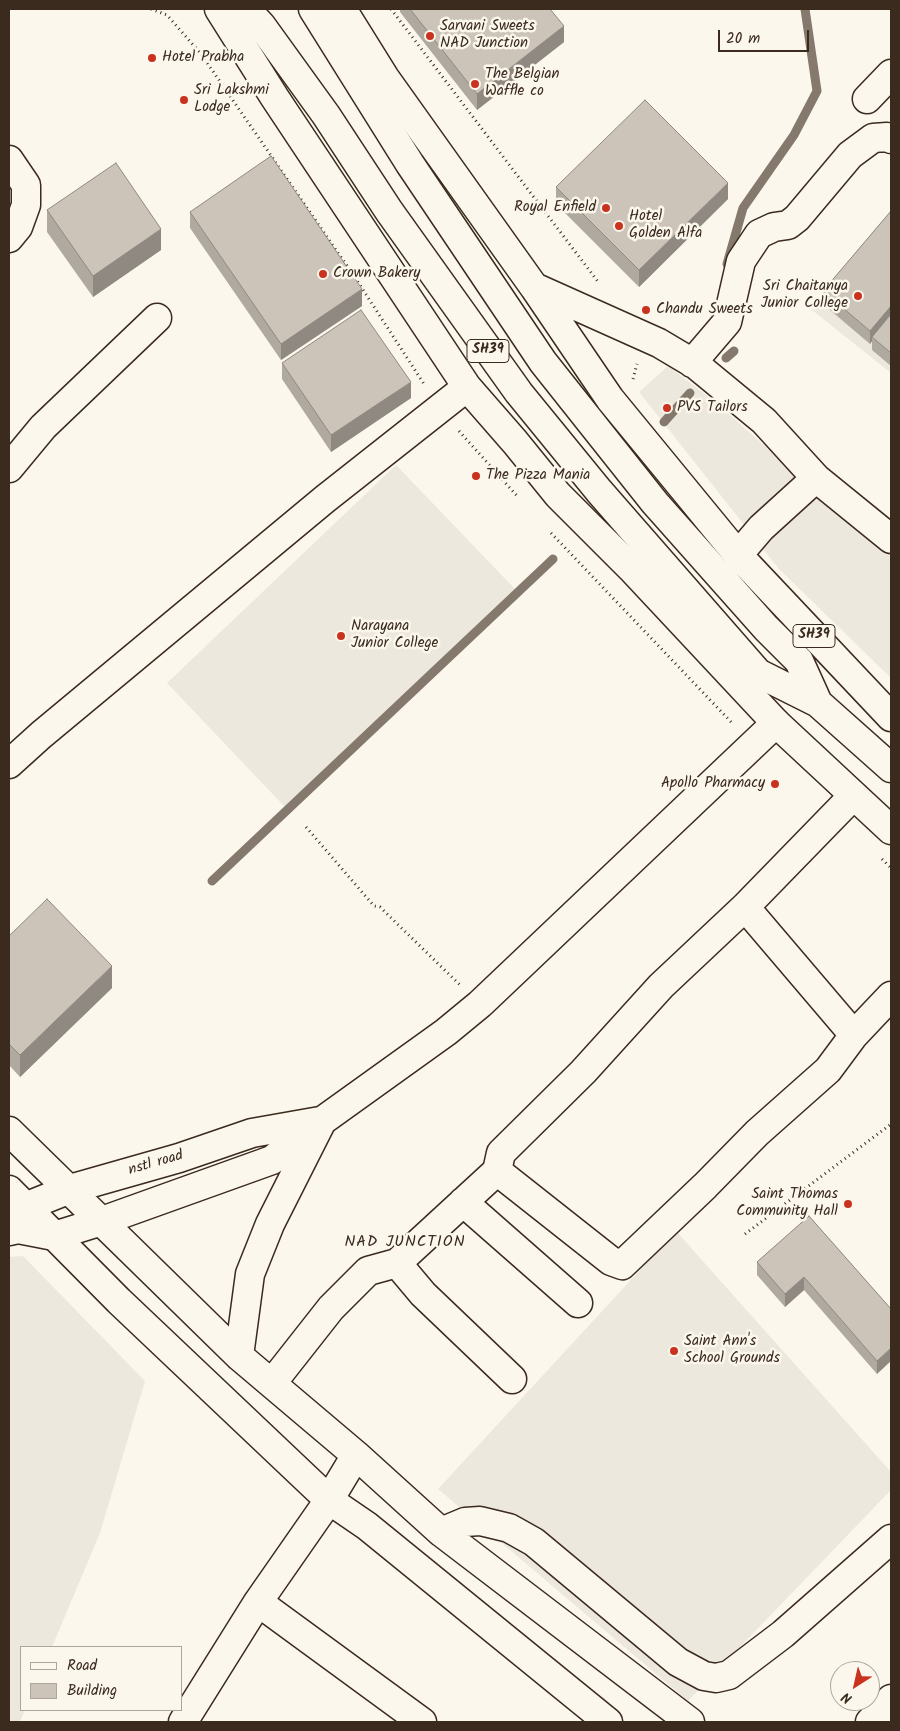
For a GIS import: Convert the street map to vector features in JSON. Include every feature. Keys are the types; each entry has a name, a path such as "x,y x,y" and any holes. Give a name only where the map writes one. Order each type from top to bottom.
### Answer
{"street":[{"path":"219,9 275,98 467,387 516,442 558,495 631,568 776,724 891,830"},
{"name":"SH39","path":"246,9 261,25 326,115 389,211 519,393 599,491 758,673 818,703"},
{"name":"SH39","path":"313,9 410,164 543,362 655,503 783,645 799,660 818,703"},
{"path":"342,9 385,78 534,287 610,399 738,555 761,528 816,478"},
{"path":"867,100 891,74"},
{"path":"692,363 727,322 741,261 759,234 774,227 788,225 797,218 850,155 873,138 887,137 891,139"},
{"path":"9,160 26,185 26,205 18,228 9,238"},
{"path":"534,287 659,343 692,363 764,421 816,478 891,539"},
{"path":"9,468 43,427 157,318"},
{"path":"9,764 325,499 467,387"},
{"name":"SH39","path":"738,555 891,717"},
{"path":"818,703 891,768"},
{"path":"54,1236 102,1221 272,1160 322,1121 446,1032 480,1004 776,724"},
{"path":"272,1383 331,1308 368,1271 397,1263 497,1170 501,1153 583,1072 661,986 745,907 834,813 853,796"},
{"path":"745,907 854,1035"},
{"path":"497,1170 611,1261 622,1265 705,1186 757,1133 828,1070 854,1035 891,996"},
{"path":"239,1356 250,1274 270,1224 322,1121"},
{"name":"nstl road","path":"15,1214 70,1189 179,1158 252,1133 322,1121"},
{"path":"9,1131 239,1356 356,1455 441,1532 690,1722"},
{"path":"462,1202 578,1303"},
{"path":"15,1214 54,1236 329,1500 367,1526 608,1722"},
{"path":"397,1263 423,1294 512,1378"},
{"path":"183,1722 258,1602 329,1500 356,1455"},
{"path":"441,1532 465,1522 480,1521 509,1528 534,1542 678,1662 704,1676 716,1678 729,1675 783,1634 891,1539"},
{"path":"258,1602 422,1722"},
{"path":"870,1722 891,1698"}],"path":[{"path":"306,828 374,906 380,907 480,1004"},
{"path":"745,1234 891,1124"}],"shaded area":[{"name":"Sri Chaitanya Junior College","path":"891,219 891,373 812,310"},
{"path":"668,366 714,401 891,557 891,678 779,569 639,392"},
{"name":"Narayana Junior College","path":"396,465 515,589 285,807 167,683"},
{"name":"Saint Ann's School Grounds","path":"676,1231 891,1472 891,1490 688,1701 438,1489"},
{"path":"23,1256 145,1381 100,1533 52,1646 20,1646 20,1711 25,1711 20,1722 9,1722 9,1257"}],"building":[{"path":"410,9 550,9 564,26 477,94"},
{"path":"645,100 728,183 639,270 556,187"},
{"path":"271,156 362,289 281,344 190,212"},
{"path":"116,163 161,229 93,276 47,210"},
{"name":"Sri Chaitanya Junior College","path":"891,211 891,306 870,331 823,291"},
{"path":"361,310 411,382 331,435 282,363"},
{"path":"891,314 891,353 872,337"},
{"path":"47,899 112,966 20,1055 9,1044 9,936"},
{"path":"809,1216 891,1309 891,1348 877,1361 804,1277 785,1294 757,1262"}],"waterway":[{"path":"727,264 743,208 794,135 817,91 805,9"},
{"path":"726,358 734,351"},
{"path":"664,422 690,393"},
{"path":"212,881 553,559"}],"place":[{"name":"Sarvani Sweets NAD Junction","path":"430,36"},
{"name":"Hotel Prabha","path":"152,58"},
{"name":"The Belgian Waffle co","path":"475,84"},
{"name":"Sri Lakshmi Lodge","path":"184,100"},
{"name":"Royal Enfield","path":"606,208"},
{"name":"Hotel Golden Alfa","path":"619,226"},
{"name":"Crown Bakery","path":"323,274"},
{"name":"Sri Chaitanya Junior College","path":"858,296"},
{"name":"Chandu Sweets","path":"646,310"},
{"name":"PVS Tailors","path":"667,408"},
{"name":"The Pizza Mania","path":"476,476"},
{"name":"Narayana Junior College","path":"341,636"},
{"name":"Apollo Pharmacy","path":"775,784"},
{"name":"Saint Thomas Community Hall","path":"848,1204"},
{"name":"Saint Ann's School Grounds","path":"674,1351"}],"district":[{"name":"NAD JUNCTION","path":"405,1243"}]}
